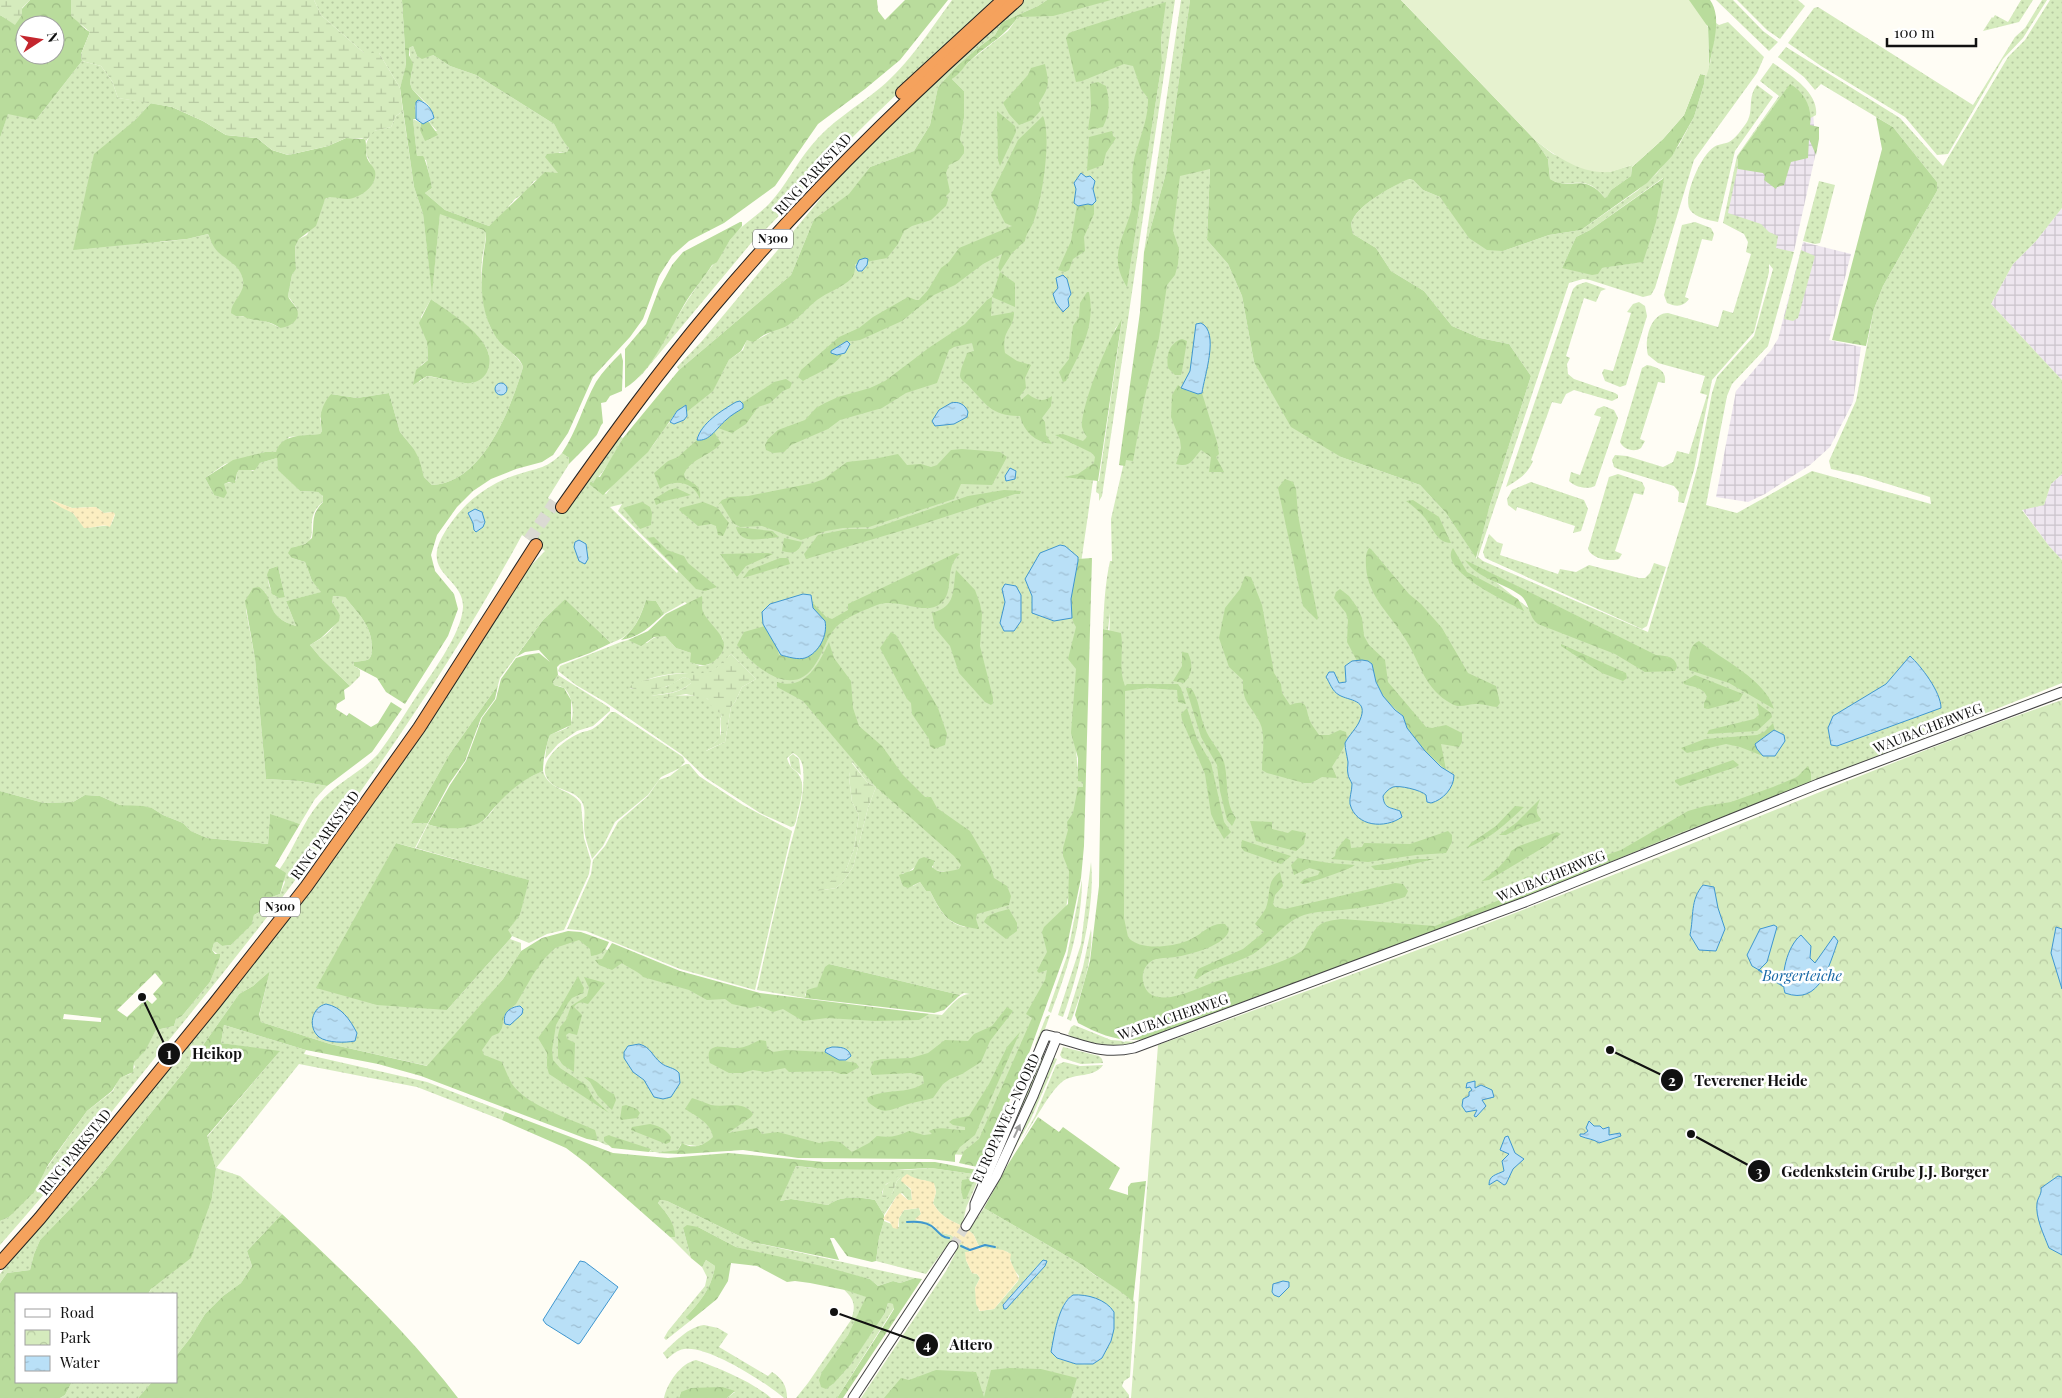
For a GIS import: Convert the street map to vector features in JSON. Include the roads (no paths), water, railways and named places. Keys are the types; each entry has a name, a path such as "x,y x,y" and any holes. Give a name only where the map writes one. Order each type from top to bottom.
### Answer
{"highway":[{"name":"RING PARKSTAD","path":"1003,0 942,55 856,138 705,303 668,349 559,505 712,308 766,247 818,190 898,108 1017,0"},
{"name":"RING PARKSTAD","path":"0,1251 210,996 314,862 417,716 533,542 414,736 306,887 40,1218 0,1263"}],"street":[{"name":"WAUBACHERWEG","path":"1046,1035 1057,1037 1089,1049 1105,1051 1134,1048 1525,902 1818,784 2062,692"},
{"name":"EUROPAWEG-NOORD","path":"975,1209 975,1204 1046,1035"},
{"name":"EUROPAWEG-NOORD","path":"966,1226 996,1176 1033,1096 1057,1037"},
{"path":"852,1398 953,1246"}],"water":[{"path":"418,100 429,107 434,118 423,124 416,119 416,102"},
{"path":"1081,173 1086,177 1090,176 1095,181 1093,189 1096,201 1092,205 1078,206 1074,203 1076,189 1074,183"},
{"path":"868,259 867,265 862,271 858,271 856,267 859,260"},
{"path":"1063,275 1067,279 1071,294 1068,299 1069,306 1063,312 1056,303 1053,294 1058,288 1056,278"},
{"path":"1201,323 1207,328 1210,345 1202,393 1198,394 1181,388 1190,371 1196,324"},
{"path":"847,341 850,344 845,353 837,355 831,353 831,351"},
{"path":"501,383 507,389 501,395 495,389"},
{"path":"740,401 743,404 743,408 728,418 706,439 697,440 703,428 712,418"},
{"path":"951,403 963,405 968,412 967,417 954,424 935,426 932,421 939,410"},
{"path":"686,405 687,416 684,420 674,424 670,422 677,411"},
{"path":"1010,468 1016,471 1015,479 1006,481 1005,476"},
{"path":"475,509 482,512 485,522 483,527 476,532 468,513"},
{"path":"579,540 586,544 588,559 585,564 579,561 574,547 575,542"},
{"path":"1060,545 1065,546 1078,557 1078,561 1071,599 1072,618 1054,621 1032,613 1032,596 1025,579 1040,553"},
{"path":"1005,584 1016,586 1021,595 1021,621 1014,631 1004,631 1000,623 1005,602 1002,589"},
{"path":"803,594 811,595 813,608 825,621 826,626 824,638 818,648 810,656 802,659 781,655 763,624 762,612 770,604"},
{"path":"1910,656 1934,687 1941,708 1837,746 1831,745 1828,728 1833,716 1886,684"},
{"path":"1362,660 1372,664 1376,682 1383,696 1403,716 1407,728 1425,751 1441,767 1454,775 1454,780 1447,793 1431,803 1427,802 1426,795 1415,790 1400,787 1390,789 1383,796 1385,803 1388,807 1400,811 1402,817 1388,823 1372,824 1358,817 1353,812 1350,804 1352,784 1348,775 1345,743 1359,723 1362,708 1357,702 1337,693 1326,677 1329,672 1334,672 1339,683 1346,682 1345,666 1352,661"},
{"path":"1774,730 1784,735 1785,741 1775,756 1763,756 1755,744"},
{"path":"1703,885 1714,887 1725,929 1716,951 1699,950 1690,935 1694,902"},
{"name":"Borgerteiche","path":"1774,925 1777,927 1767,962 1759,970 1752,966 1747,955 1760,929"},
{"path":"2056,927 2062,929 2062,989 2051,953"},
{"name":"Borgerteiche","path":"1801,935 1811,946 1810,958 1815,963 1834,936 1838,941 1827,971 1815,989 1807,994 1785,993 1783,978 1788,954"},
{"path":"326,1004 337,1008 348,1019 357,1033 355,1041 331,1041 322,1039 315,1033 312,1023 314,1013"},
{"path":"520,1006 523,1009 522,1014 510,1025 505,1024 504,1020 508,1011"},
{"path":"639,1044 649,1049 661,1063 679,1073 680,1083 671,1097 663,1099 654,1097 644,1080 633,1072 624,1058 624,1052 628,1046"},
{"path":"832,1047 846,1049 851,1056 846,1060 839,1060 825,1052 826,1049"},
{"path":"1475,1081 1475,1088 1481,1085 1492,1090 1494,1097 1482,1100 1486,1106 1476,1117 1474,1116 1477,1110 1466,1112 1462,1106 1463,1099 1469,1096 1469,1092 1472,1090 1470,1087 1466,1088 1467,1083"},
{"path":"1589,1121 1594,1126 1600,1126 1603,1129 1609,1127 1609,1135 1620,1133 1621,1136 1599,1143 1580,1136 1580,1134 1588,1131 1586,1128"},
{"path":"1508,1136 1515,1153 1524,1159 1513,1169 1506,1184 1504,1185 1497,1180 1489,1185 1492,1177 1504,1171 1502,1161 1509,1154 1500,1150 1505,1137"},
{"path":"2058,1176 2062,1177 2062,1255 2049,1248 2037,1214 2037,1203 2041,1188"},
{"path":"1043,1260 1047,1261 1045,1266 1004,1309 1003,1305"},
{"path":"580,1261 585,1262 618,1287 578,1344 546,1324 543,1320"},
{"path":"1283,1281 1289,1282 1289,1287 1279,1297 1274,1295 1272,1292 1273,1284"},
{"path":"1073,1295 1096,1298 1111,1307 1114,1312 1114,1329 1111,1341 1102,1358 1093,1364 1076,1364 1057,1358 1051,1352 1060,1313 1068,1299"}],"waterway":[{"path":"1759,970 1783,986"},
{"path":"907,1222 926,1223 943,1236 949,1238"},
{"path":"961,1246 970,1250 985,1245 995,1247"}],"tunnel":[{"path":"529,540 555,502"},
{"path":"953,1246 966,1226"}],"place":[{"name":"Heikop","path":"142,997"},
{"name":"Teverener Heide","path":"1610,1050"},
{"name":"Gedenkstein Grube J.J. Borger","path":"1691,1134"},
{"name":"Attero","path":"834,1312"}]}
